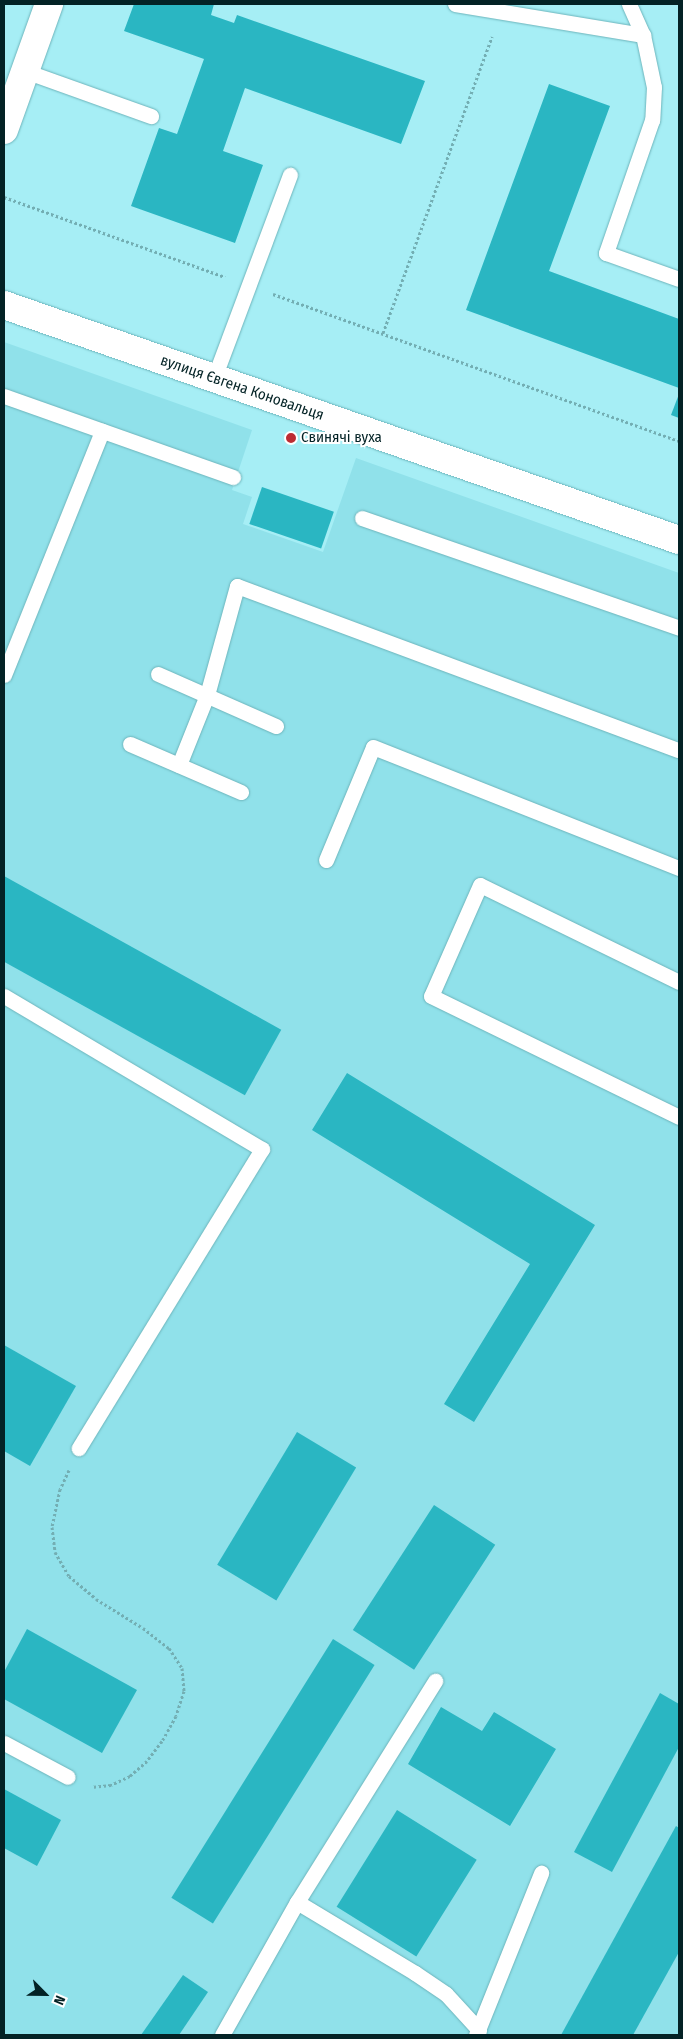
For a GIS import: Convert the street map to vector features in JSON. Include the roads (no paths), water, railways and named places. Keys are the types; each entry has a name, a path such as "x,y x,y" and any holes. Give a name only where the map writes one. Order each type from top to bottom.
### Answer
{"street":[{"path":"5,125 49,4"},
{"name":"вулиця Євгена Коновальця","path":"4,305 679,540"}],"lane":[{"path":"455,4 643,35"},
{"path":"629,4 643,35 654,87 652,120 606,253 679,279"},
{"path":"25,71 151,116"},
{"path":"214,378 290,175"},
{"path":"4,396 233,477"},
{"path":"4,676 102,431"},
{"path":"362,518 679,628"},
{"path":"179,765 207,695 237,586 679,750"},
{"path":"158,674 276,726"},
{"path":"130,744 241,792"},
{"path":"326,860 373,747 679,868"},
{"path":"679,982 480,885 431,996 679,1117"},
{"path":"4,996 262,1149 79,1448"},
{"path":"222,2035 297,1902 434,1681"},
{"path":"4,1743 68,1777"},
{"path":"297,1902 415,1973 446,1994 477,2032 541,1873"}],"place":[{"name":"Свинячі вуха","path":"291,438"}]}
